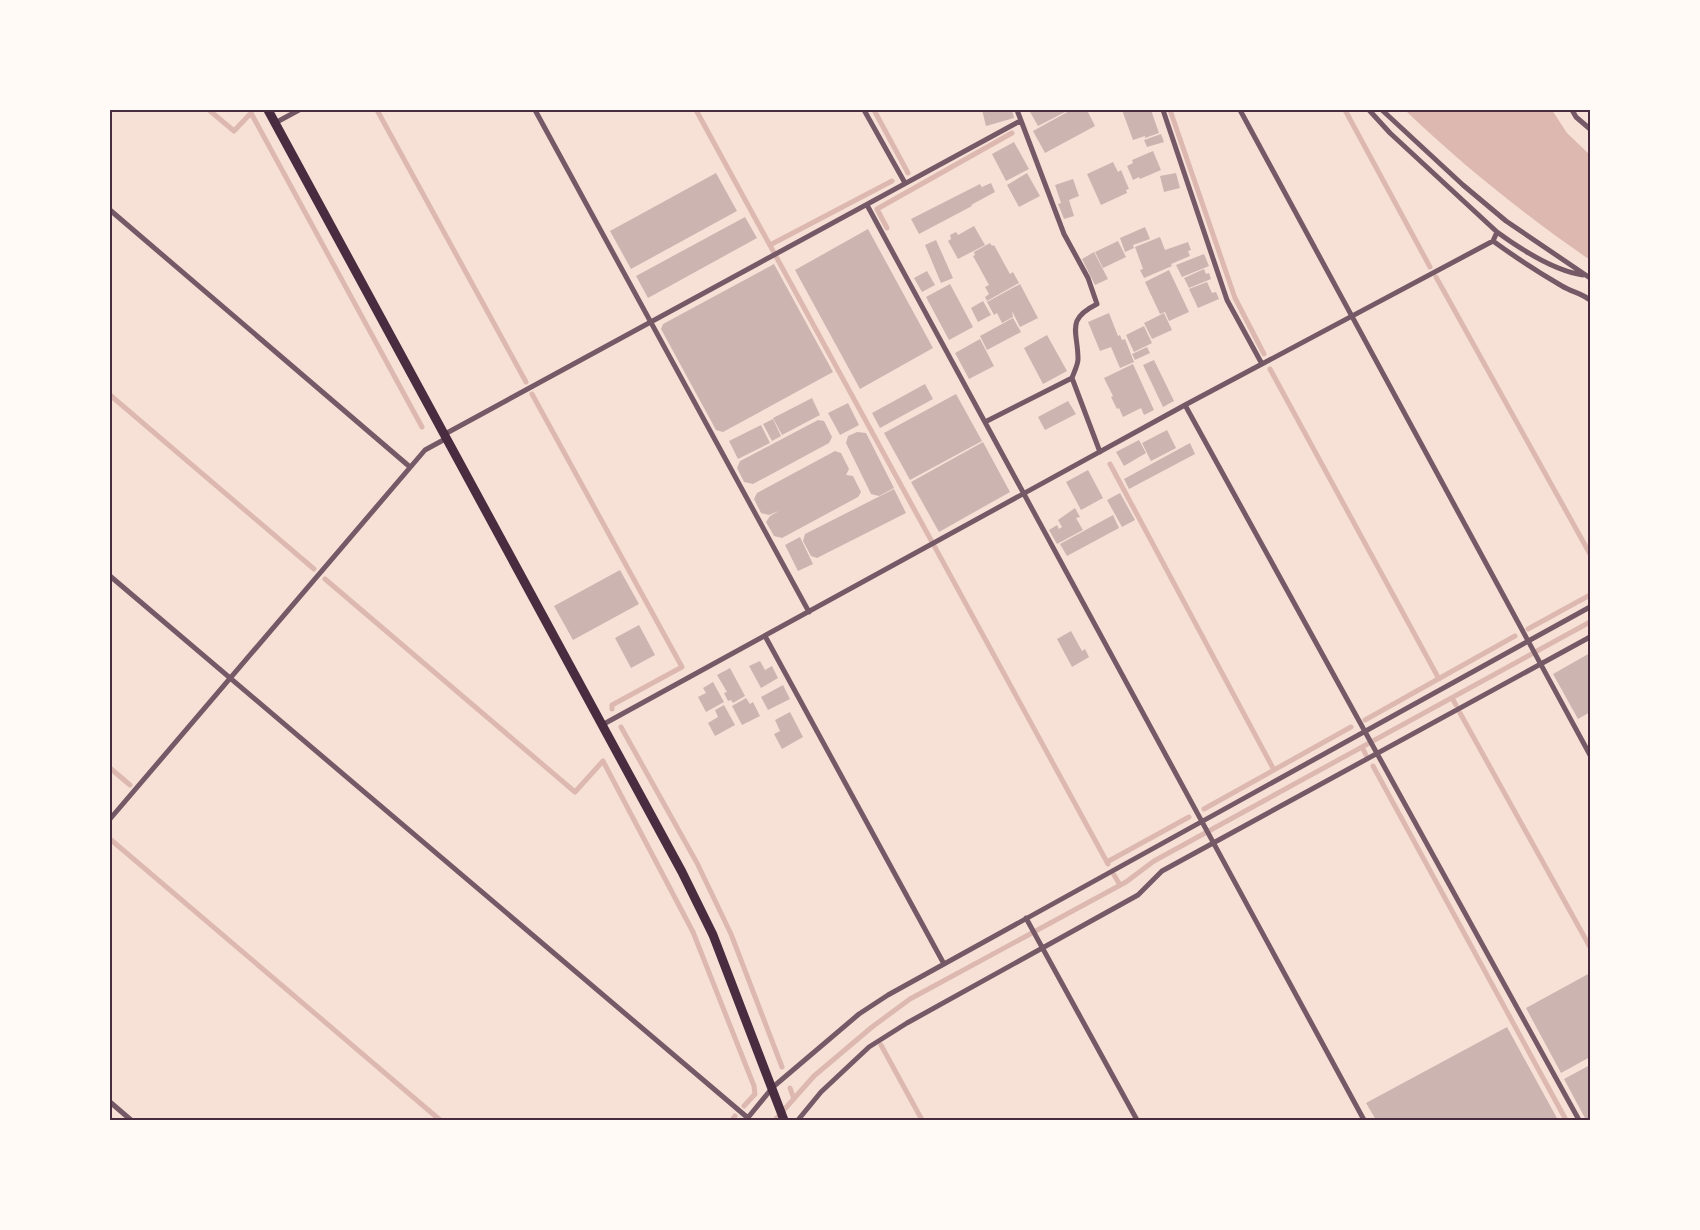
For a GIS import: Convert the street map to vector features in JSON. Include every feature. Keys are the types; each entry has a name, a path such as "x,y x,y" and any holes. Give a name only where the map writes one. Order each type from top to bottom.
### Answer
{"main road":[{"path":"268,110 682,872 713,935 773,1087 784,1120"}],"street":[{"path":"275,123 299,110"},
{"path":"535,110 809,612"},
{"path":"864,110 905,184"},
{"path":"1017,110 1064,234 1088,278 1097,304 1077,318 1075,334 1078,361 1072,378 1100,452"},
{"path":"1163,110 1227,300 1262,364"},
{"path":"1240,110 1590,754"},
{"path":"1369,110 1390,133 1497,232 1518,247 1570,273 1588,277"},
{"path":"1382,110 1463,185 1506,221 1588,277"},
{"path":"1572,110 1576,117 1590,129"},
{"path":"110,819 425,450 446,436 651,322 1020,121"},
{"path":"867,204 1364,1120"},
{"path":"110,210 410,467"},
{"path":"602,725 1185,405 1493,241 1497,232"},
{"path":"1493,241 1565,288 1582,294 1590,300"},
{"path":"985,422 1072,378"},
{"path":"1185,405 1579,1120"},
{"path":"110,576 747,1119 773,1087 859,1014 888,995 1366,733 1590,607"},
{"path":"765,636 944,964"},
{"path":"798,1120 821,1092 870,1047 907,1022 1041,945 1138,895 1162,871 1212,842 1539,662 1590,637"},
{"path":"1026,918 1137,1120"},
{"path":"110,1102 131,1120"}],"shaded area":[{"path":"1405,110 1552,110 1567,133 1590,155 1590,260 1494,189"}],"building":[{"path":"982,110 1012,110 1014,118 986,126"},
{"path":"1029,110 1069,110 1038,126"},
{"path":"1071,110 1087,110 1095,126 1045,153 1033,131"},
{"path":"1122,110 1151,110 1159,133 1133,140"},
{"path":"1161,134 1164,142 1147,147 1144,140"},
{"path":"1014,142 1029,169 1006,181 992,154"},
{"path":"1153,151 1161,170 1133,180 1127,166 1133,163 1132,160"},
{"path":"1113,162 1118,172 1121,170 1129,189 1126,190 1127,193 1101,205 1087,174"},
{"path":"716,173 737,211 631,269 610,231"},
{"path":"1027,173 1040,196 1019,207 1007,185"},
{"path":"1176,173 1180,188 1164,192 1160,176"},
{"path":"1073,179 1079,196 1069,200 1074,216 1064,219 1058,204 1061,203 1055,185"},
{"path":"991,183 995,192 919,234 911,219 980,184 985,193 982,187"},
{"path":"745,217 757,238 648,298 636,276"},
{"path":"974,226 985,245 958,259 948,241 951,239 950,235 956,232 958,235"},
{"path":"1145,227 1150,239 1133,245 1134,248 1125,252 1120,238"},
{"path":"868,229 933,348 860,389 795,270"},
{"path":"1160,237 1165,250 1188,242 1191,250 1188,251 1190,256 1144,278 1140,270 1143,269 1135,247"},
{"path":"936,240 953,278 941,283 925,245"},
{"path":"1118,241 1126,257 1103,268 1095,252"},
{"path":"990,243 992,246 994,245 1010,274 1013,272 1019,283 987,301 985,297 989,294 985,287 989,285 973,256 975,255 974,252"},
{"path":"1094,252 1108,279 1095,285 1082,259"},
{"path":"1204,254 1209,266 1182,277 1176,265"},
{"path":"774,264 833,372 723,432 716,430 661,329 663,324"},
{"path":"1204,269 1206,274 1209,273 1211,279 1189,288 1184,278"},
{"path":"1169,270 1189,312 1169,321 1165,312 1160,314 1145,282"},
{"path":"927,271 935,285 922,292 914,278"},
{"path":"1207,282 1212,293 1216,292 1219,299 1198,308 1189,289"},
{"path":"950,284 973,327 949,340 926,297"},
{"path":"1020,284 1038,318 1020,327 1012,311 1013,317 1002,323 997,313 994,315 987,302"},
{"path":"983,301 991,315 978,322 971,308"},
{"path":"1109,313 1118,336 1120,335 1122,340 1125,339 1134,362 1120,368 1111,347 1100,351 1088,322"},
{"path":"1164,313 1172,330 1152,339 1144,323"},
{"path":"1013,318 1021,332 987,350 980,336"},
{"path":"1144,326 1152,343 1134,352 1126,335"},
{"path":"1047,335 1067,371 1043,384 1024,348"},
{"path":"980,339 994,366 969,379 955,353"},
{"path":"1147,347 1150,353 1135,360 1132,354"},
{"path":"1154,360 1174,401 1163,407 1143,365"},
{"path":"1133,364 1154,410 1144,415 1141,408 1123,417 1111,397 1113,396 1104,378"},
{"path":"925,384 933,399 880,428 872,413"},
{"path":"956,394 982,441 910,480 884,433"},
{"path":"812,398 820,415 782,435 773,418"},
{"path":"1068,401 1076,414 1045,430 1038,417"},
{"path":"848,403 859,425 840,435 828,413"},
{"path":"773,419 781,436 772,441 763,424"},
{"path":"818,420 824,421 832,437 829,443 753,484 744,482 737,468 740,461"},
{"path":"761,425 770,443 738,459 729,441"},
{"path":"1167,430 1176,448 1151,461 1142,443"},
{"path":"857,432 866,433 894,488 879,496 871,494 846,443 848,436"},
{"path":"1139,440 1146,453 1124,466 1116,452"},
{"path":"983,442 1010,492 939,532 911,482"},
{"path":"1190,443 1195,454 1129,489 1124,479"},
{"path":"835,451 841,453 849,469 846,475 853,476 861,492 858,497 782,538 774,536 766,522 770,516 779,511 769,515 761,513 754,499 757,493"},
{"path":"1088,470 1103,498 1081,510 1066,482"},
{"path":"894,489 906,513 817,558 811,556 803,541 805,534"},
{"path":"1120,493 1135,520 1122,527 1107,500"},
{"path":"1075,508 1080,517 1076,518 1083,530 1057,544 1049,530 1057,525 1059,529 1062,527 1058,520"},
{"path":"1113,515 1119,528 1067,556 1060,544"},
{"path":"800,537 813,564 798,571 785,545"},
{"path":"620,570 639,604 573,640 554,606"},
{"path":"639,625 655,655 631,668 615,638"},
{"path":"1071,631 1082,651 1085,649 1089,657 1072,667 1057,639"},
{"path":"1590,653 1590,712 1578,719 1553,674"},
{"path":"760,661 765,670 772,666 778,678 761,688 749,666"},
{"path":"730,668 745,696 733,703 731,700 728,701 724,693 727,692 717,675"},
{"path":"713,682 724,702 706,712 698,697 706,693 703,688"},
{"path":"783,685 790,699 768,710 761,697"},
{"path":"746,698 750,704 753,702 760,716 742,725 732,706"},
{"path":"724,705 735,725 715,736 708,723 718,717 715,710"},
{"path":"790,712 803,737 782,749 774,734 780,731 775,720"},
{"path":"1590,973 1590,1057 1561,1073 1526,1008"},
{"path":"1507,1027 1558,1120 1376,1120 1366,1103"},
{"path":"1590,1065 1590,1120 1586,1120 1564,1079"}],"waterway":[{"path":"209,110 234,131 251,113 422,427"},
{"path":"377,110 526,382"},
{"path":"696,110 1108,864"},
{"path":"874,110 908,173"},
{"path":"1170,110 1235,298 1264,354"},
{"path":"1345,110 1430,267"},
{"path":"887,228 877,209 1012,133"},
{"path":"770,245 892,181"},
{"path":"1436,277 1590,554"},
{"path":"1270,369 1439,679"},
{"path":"532,394 682,667 612,705 612,709"},
{"path":"110,395 314,569"},
{"path":"1110,464 1274,770"},
{"path":"325,579 575,792 603,761 693,932 754,1086 755,1094 744,1106"},
{"path":"1528,629 1590,595"},
{"path":"775,1120 814,1076 872,1027 910,999 1126,882 1154,861 1590,622"},
{"path":"1365,720 1515,636"},
{"path":"1452,698 1456,705"},
{"path":"1460,713 1590,947"},
{"path":"621,727 697,863 731,934 782,1067"},
{"path":"1204,809 1351,727"},
{"path":"1362,747 1366,755"},
{"path":"1373,766 1566,1120"},
{"path":"110,768 130,785"},
{"path":"1107,862 1189,817"},
{"path":"110,839 440,1120"},
{"path":"1114,875 1120,885"},
{"path":"881,1045 922,1120"},
{"path":"790,1088 794,1099"},
{"path":"732,1120 735,1116"}]}
